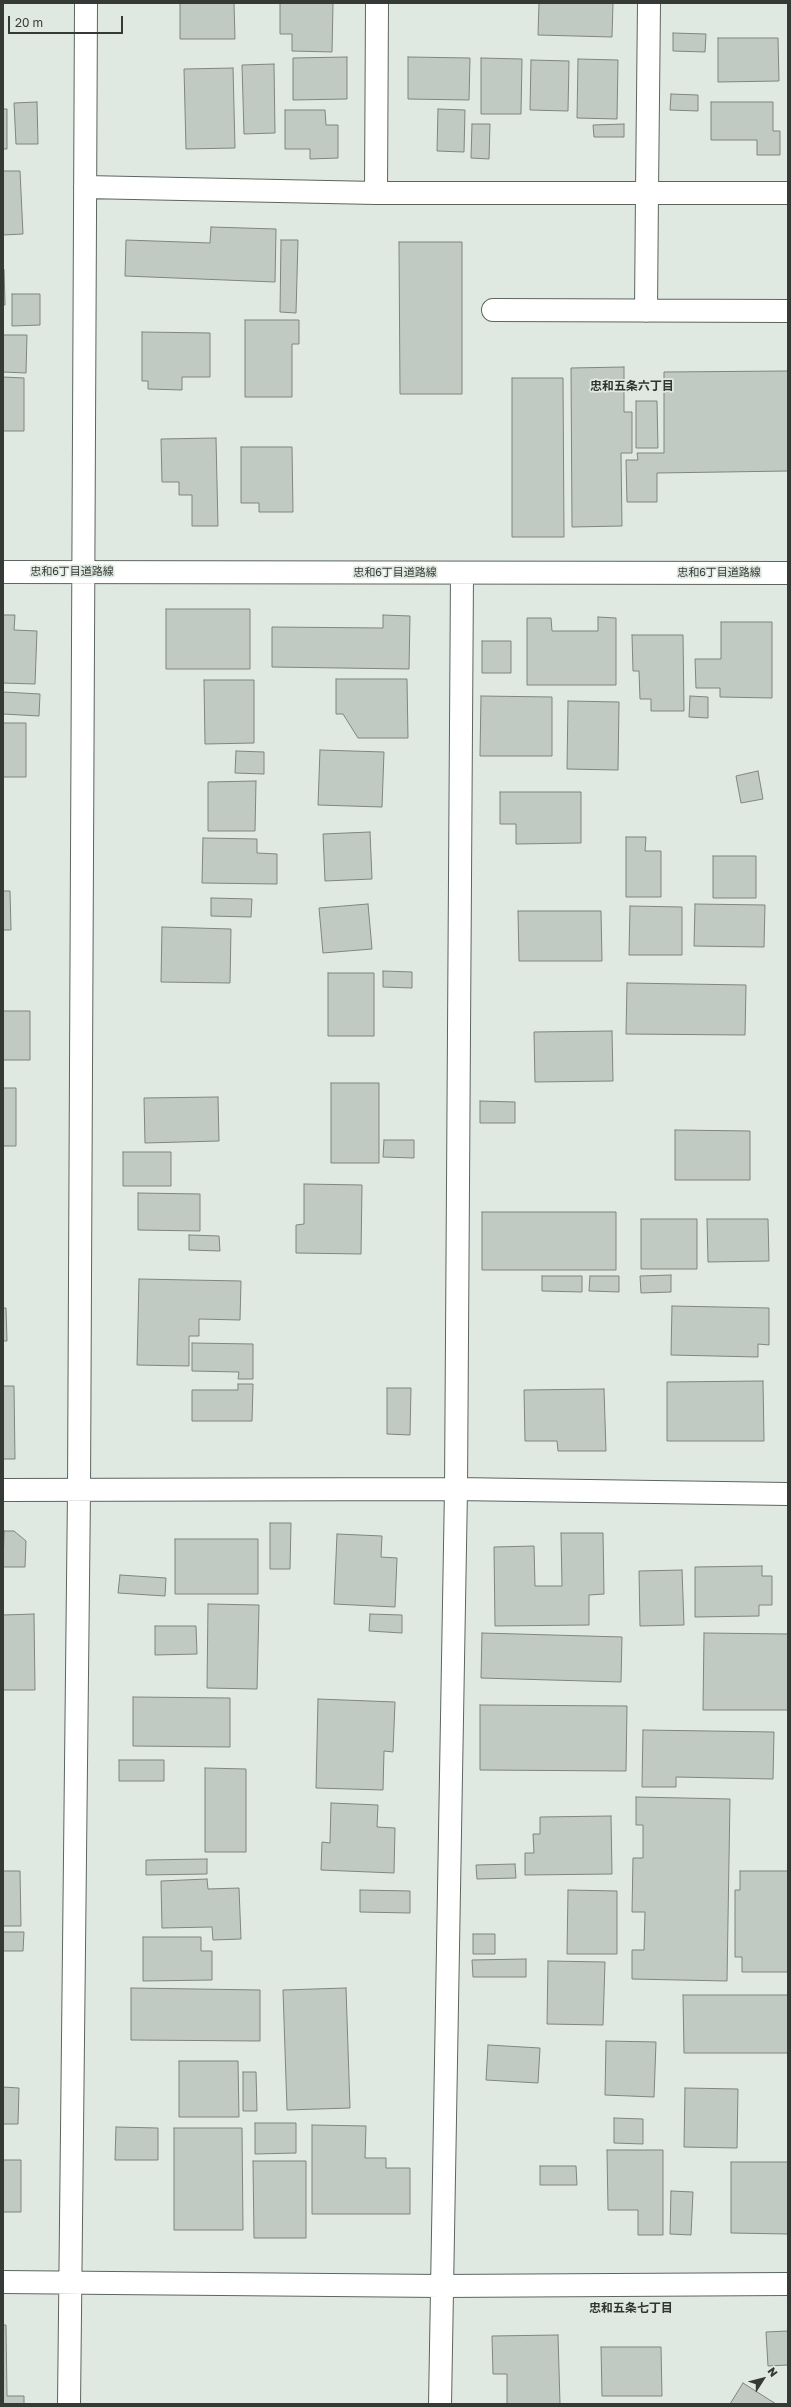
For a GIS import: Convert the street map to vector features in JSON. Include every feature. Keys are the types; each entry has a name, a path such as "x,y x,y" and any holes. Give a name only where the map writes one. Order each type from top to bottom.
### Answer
{"street":[{"path":"69,2404 69,2282 79,1491 82,572 86,3"},
{"path":"376,3 376,193"},
{"path":"646,311 649,3"},
{"path":"85,187 376,193 788,193"},
{"path":"493,310 788,311"},
{"name":"忠和6丁目道路線","path":"3,572 788,573"},
{"path":"440,2404 456,1489 462,573"},
{"path":"3,1490 456,1489 788,1494"},
{"path":"3,2282 441,2286 788,2284"}],"building":[{"path":"180,3 234,3 235,39 180,39"},
{"path":"280,3 333,3 332,52 292,51 292,34 280,34"},
{"path":"539,3 613,3 612,37 538,35"},
{"path":"673,33 706,34 705,52 673,51"},
{"path":"718,38 778,38 779,81 718,82"},
{"path":"347,57 347,99 293,100 293,58"},
{"path":"408,57 470,58 469,100 408,99"},
{"path":"481,58 522,59 521,114 481,114"},
{"path":"578,59 618,60 617,119 577,118"},
{"path":"531,60 569,61 568,111 530,110"},
{"path":"274,64 275,133 244,134 242,65"},
{"path":"233,68 235,148 186,149 184,69"},
{"path":"671,94 698,95 698,111 670,110"},
{"path":"37,102 38,144 16,144 14,103"},
{"path":"711,102 773,102 773,131 780,131 780,155 757,155 757,140 711,140"},
{"path":"3,109 7,109 7,149 3,149"},
{"path":"438,109 465,110 464,152 437,151"},
{"path":"285,110 325,110 326,125 338,125 338,158 310,159 310,149 285,149"},
{"path":"472,124 490,124 489,159 471,158"},
{"path":"624,124 624,137 594,137 593,125"},
{"path":"3,171 20,171 23,234 3,235"},
{"path":"211,227 276,229 275,282 125,276 126,240 210,243"},
{"path":"281,240 298,240 296,313 280,312"},
{"path":"399,242 462,242 462,394 400,394"},
{"path":"4,269 5,305 3,305"},
{"path":"12,294 40,294 40,325 12,326"},
{"path":"245,320 299,320 299,344 292,344 292,397 245,397"},
{"path":"142,332 210,333 210,377 182,377 182,390 148,389 148,381 142,381"},
{"path":"3,335 27,335 26,373 3,372"},
{"path":"624,367 624,412 632,412 632,453 621,453 622,526 572,527 571,368"},
{"path":"788,371 788,471 657,473 657,502 627,502 626,460 638,460 637,453 664,453 664,372"},
{"path":"3,377 24,378 24,431 3,431"},
{"path":"512,378 563,378 564,537 512,537"},
{"path":"636,401 657,401 658,448 636,448"},
{"path":"216,438 218,526 192,526 192,495 179,495 179,482 162,482 161,439"},
{"path":"241,447 292,447 293,512 259,512 259,503 241,503"},
{"path":"166,609 250,609 250,669 166,669"},
{"path":"3,615 15,615 14,630 37,631 35,684 3,683"},
{"path":"383,615 410,616 409,669 272,667 272,627 383,628"},
{"path":"598,617 616,618 616,685 527,685 527,618 551,618 552,631 598,631"},
{"path":"721,622 772,622 772,698 720,697 720,688 696,688 695,659 721,659"},
{"path":"632,635 683,635 684,711 651,711 651,699 640,699 639,671 633,671"},
{"path":"482,641 511,641 511,673 482,673"},
{"path":"336,679 407,679 408,738 358,738 343,714 336,714"},
{"path":"204,680 254,680 254,743 205,744"},
{"path":"3,692 40,694 39,716 3,714"},
{"path":"481,696 552,697 552,756 480,756"},
{"path":"690,696 708,697 708,718 689,717"},
{"path":"568,701 619,702 618,770 567,769"},
{"path":"3,723 26,723 26,777 3,777"},
{"path":"320,750 384,752 382,807 318,805"},
{"path":"236,751 264,752 264,774 235,773"},
{"path":"758,771 763,799 741,803 736,776"},
{"path":"256,781 255,831 208,831 208,782"},
{"path":"500,792 581,792 581,843 516,844 516,824 500,824"},
{"path":"370,832 372,879 325,881 323,834"},
{"path":"626,837 646,837 645,851 661,851 661,897 626,897"},
{"path":"203,838 257,839 257,853 277,854 277,884 202,883"},
{"path":"713,856 756,856 756,898 713,898"},
{"path":"3,891 10,891 11,930 3,930"},
{"path":"211,898 252,899 251,917 211,916"},
{"path":"368,904 372,949 323,953 319,908"},
{"path":"695,904 765,905 764,947 694,946"},
{"path":"630,906 682,907 682,955 629,955"},
{"path":"518,911 601,911 602,961 519,961"},
{"path":"162,927 231,929 230,983 161,982"},
{"path":"383,971 412,972 412,988 383,987"},
{"path":"328,973 374,973 374,1036 328,1036"},
{"path":"627,983 746,985 745,1035 626,1034"},
{"path":"3,1011 30,1011 30,1060 3,1060"},
{"path":"612,1031 613,1081 535,1082 534,1032"},
{"path":"331,1083 379,1083 379,1163 331,1163"},
{"path":"3,1088 16,1088 16,1146 3,1146"},
{"path":"218,1097 219,1141 145,1143 144,1098"},
{"path":"480,1101 515,1102 515,1123 480,1123"},
{"path":"675,1130 750,1131 750,1180 675,1180"},
{"path":"384,1140 414,1140 414,1158 383,1157"},
{"path":"123,1152 171,1152 171,1186 123,1186"},
{"path":"304,1184 362,1185 361,1254 296,1253 296,1225 304,1224"},
{"path":"138,1193 200,1194 200,1231 138,1230"},
{"path":"482,1212 616,1212 616,1270 482,1270"},
{"path":"641,1219 697,1219 697,1269 641,1269"},
{"path":"707,1219 768,1219 769,1261 708,1262"},
{"path":"189,1235 219,1236 220,1251 189,1250"},
{"path":"671,1275 671,1292 641,1293 640,1276"},
{"path":"542,1276 582,1276 582,1292 542,1291"},
{"path":"590,1276 619,1276 619,1292 589,1291"},
{"path":"139,1279 241,1281 240,1320 199,1319 199,1336 189,1336 189,1366 137,1365"},
{"path":"672,1306 769,1308 769,1345 758,1344 758,1357 671,1355"},
{"path":"3,1308 6,1308 7,1341 3,1341"},
{"path":"192,1343 253,1344 253,1379 238,1379 239,1372 192,1371"},
{"path":"763,1381 764,1441 667,1441 667,1382"},
{"path":"238,1384 253,1384 252,1421 192,1421 192,1390 238,1390"},
{"path":"3,1386 14,1386 15,1459 3,1459"},
{"path":"387,1388 411,1388 410,1435 387,1434"},
{"path":"604,1389 606,1451 558,1451 557,1441 525,1441 524,1390"},
{"path":"270,1523 291,1523 290,1569 270,1569"},
{"path":"4,1531 14,1531 26,1541 25,1567 3,1567"},
{"path":"561,1533 603,1533 604,1594 589,1595 589,1625 495,1626 494,1547 534,1546 535,1586 562,1586"},
{"path":"337,1534 382,1536 381,1557 397,1558 395,1607 334,1604"},
{"path":"175,1539 258,1539 258,1594 175,1594"},
{"path":"762,1566 762,1576 772,1576 772,1605 759,1605 759,1616 695,1617 695,1567"},
{"path":"682,1570 684,1625 640,1626 639,1571"},
{"path":"120,1575 166,1578 165,1596 118,1593"},
{"path":"208,1604 259,1605 257,1689 207,1688"},
{"path":"34,1614 35,1690 3,1690 3,1615"},
{"path":"370,1614 402,1615 402,1633 369,1631"},
{"path":"155,1626 196,1626 197,1654 155,1655"},
{"path":"482,1633 622,1637 621,1682 481,1678"},
{"path":"704,1633 788,1634 788,1710 703,1710"},
{"path":"133,1697 230,1698 230,1747 133,1746"},
{"path":"318,1699 395,1702 393,1752 384,1751 383,1790 316,1788"},
{"path":"480,1705 627,1706 626,1771 480,1770"},
{"path":"643,1730 774,1732 773,1779 676,1777 676,1787 642,1787"},
{"path":"119,1760 164,1760 164,1781 119,1781"},
{"path":"205,1768 246,1769 246,1852 205,1852"},
{"path":"636,1797 730,1799 727,1981 632,1979 632,1950 644,1950 645,1912 632,1912 633,1858 643,1858 643,1825 636,1825"},
{"path":"331,1803 378,1805 377,1827 395,1828 394,1873 321,1870 322,1842 330,1843"},
{"path":"611,1816 612,1874 525,1875 525,1853 534,1853 533,1834 540,1834 540,1817"},
{"path":"207,1859 207,1874 146,1875 146,1860"},
{"path":"515,1864 516,1878 477,1879 476,1865"},
{"path":"3,1871 20,1871 21,1926 3,1926"},
{"path":"740,1871 788,1871 788,1972 742,1972 742,1957 735,1957 735,1890 740,1890"},
{"path":"207,1879 208,1889 239,1888 241,1939 213,1940 212,1927 162,1928 161,1881"},
{"path":"360,1890 410,1891 410,1913 360,1912"},
{"path":"568,1890 617,1891 617,1954 567,1954"},
{"path":"3,1932 24,1932 23,1951 3,1951"},
{"path":"473,1934 495,1934 495,1954 473,1954"},
{"path":"143,1937 201,1937 201,1951 212,1951 212,1980 143,1981"},
{"path":"526,1959 526,1977 473,1977 472,1960"},
{"path":"548,1961 605,1962 603,2025 547,2024"},
{"path":"131,1988 260,1990 260,2041 131,2040"},
{"path":"346,1988 350,2108 287,2110 283,1990"},
{"path":"683,1995 788,1995 788,2053 684,2053"},
{"path":"606,2041 656,2042 654,2097 605,2095"},
{"path":"488,2045 540,2048 538,2083 486,2080"},
{"path":"179,2061 238,2061 239,2117 179,2117"},
{"path":"243,2072 256,2072 257,2111 243,2111"},
{"path":"3,2087 19,2088 18,2124 3,2124"},
{"path":"685,2088 738,2089 737,2148 684,2147"},
{"path":"614,2118 643,2119 643,2144 614,2143"},
{"path":"255,2123 296,2123 296,2153 255,2154"},
{"path":"312,2125 366,2126 365,2158 386,2158 386,2168 410,2168 410,2214 312,2214"},
{"path":"116,2127 158,2128 158,2160 115,2160"},
{"path":"174,2128 242,2128 243,2230 174,2230"},
{"path":"607,2150 663,2150 663,2235 638,2235 638,2210 608,2210"},
{"path":"3,2160 21,2160 21,2212 3,2212"},
{"path":"253,2161 306,2161 306,2238 254,2238"},
{"path":"731,2162 788,2162 788,2234 731,2233"},
{"path":"540,2166 576,2166 577,2185 540,2185"},
{"path":"671,2191 693,2192 691,2235 670,2234"},
{"path":"3,2325 6,2325 7,2396 24,2396 24,2404 3,2404"},
{"path":"788,2331 788,2365 768,2366 766,2332"},
{"path":"558,2335 560,2404 507,2404 507,2374 493,2374 492,2336"},
{"path":"601,2347 661,2347 662,2396 602,2396"},
{"path":"743,2383 776,2404 730,2404"}],"district":[{"name":"忠和五条六丁目","path":"632,386"},
{"name":"忠和五条七丁目","path":"631,2308"}]}
